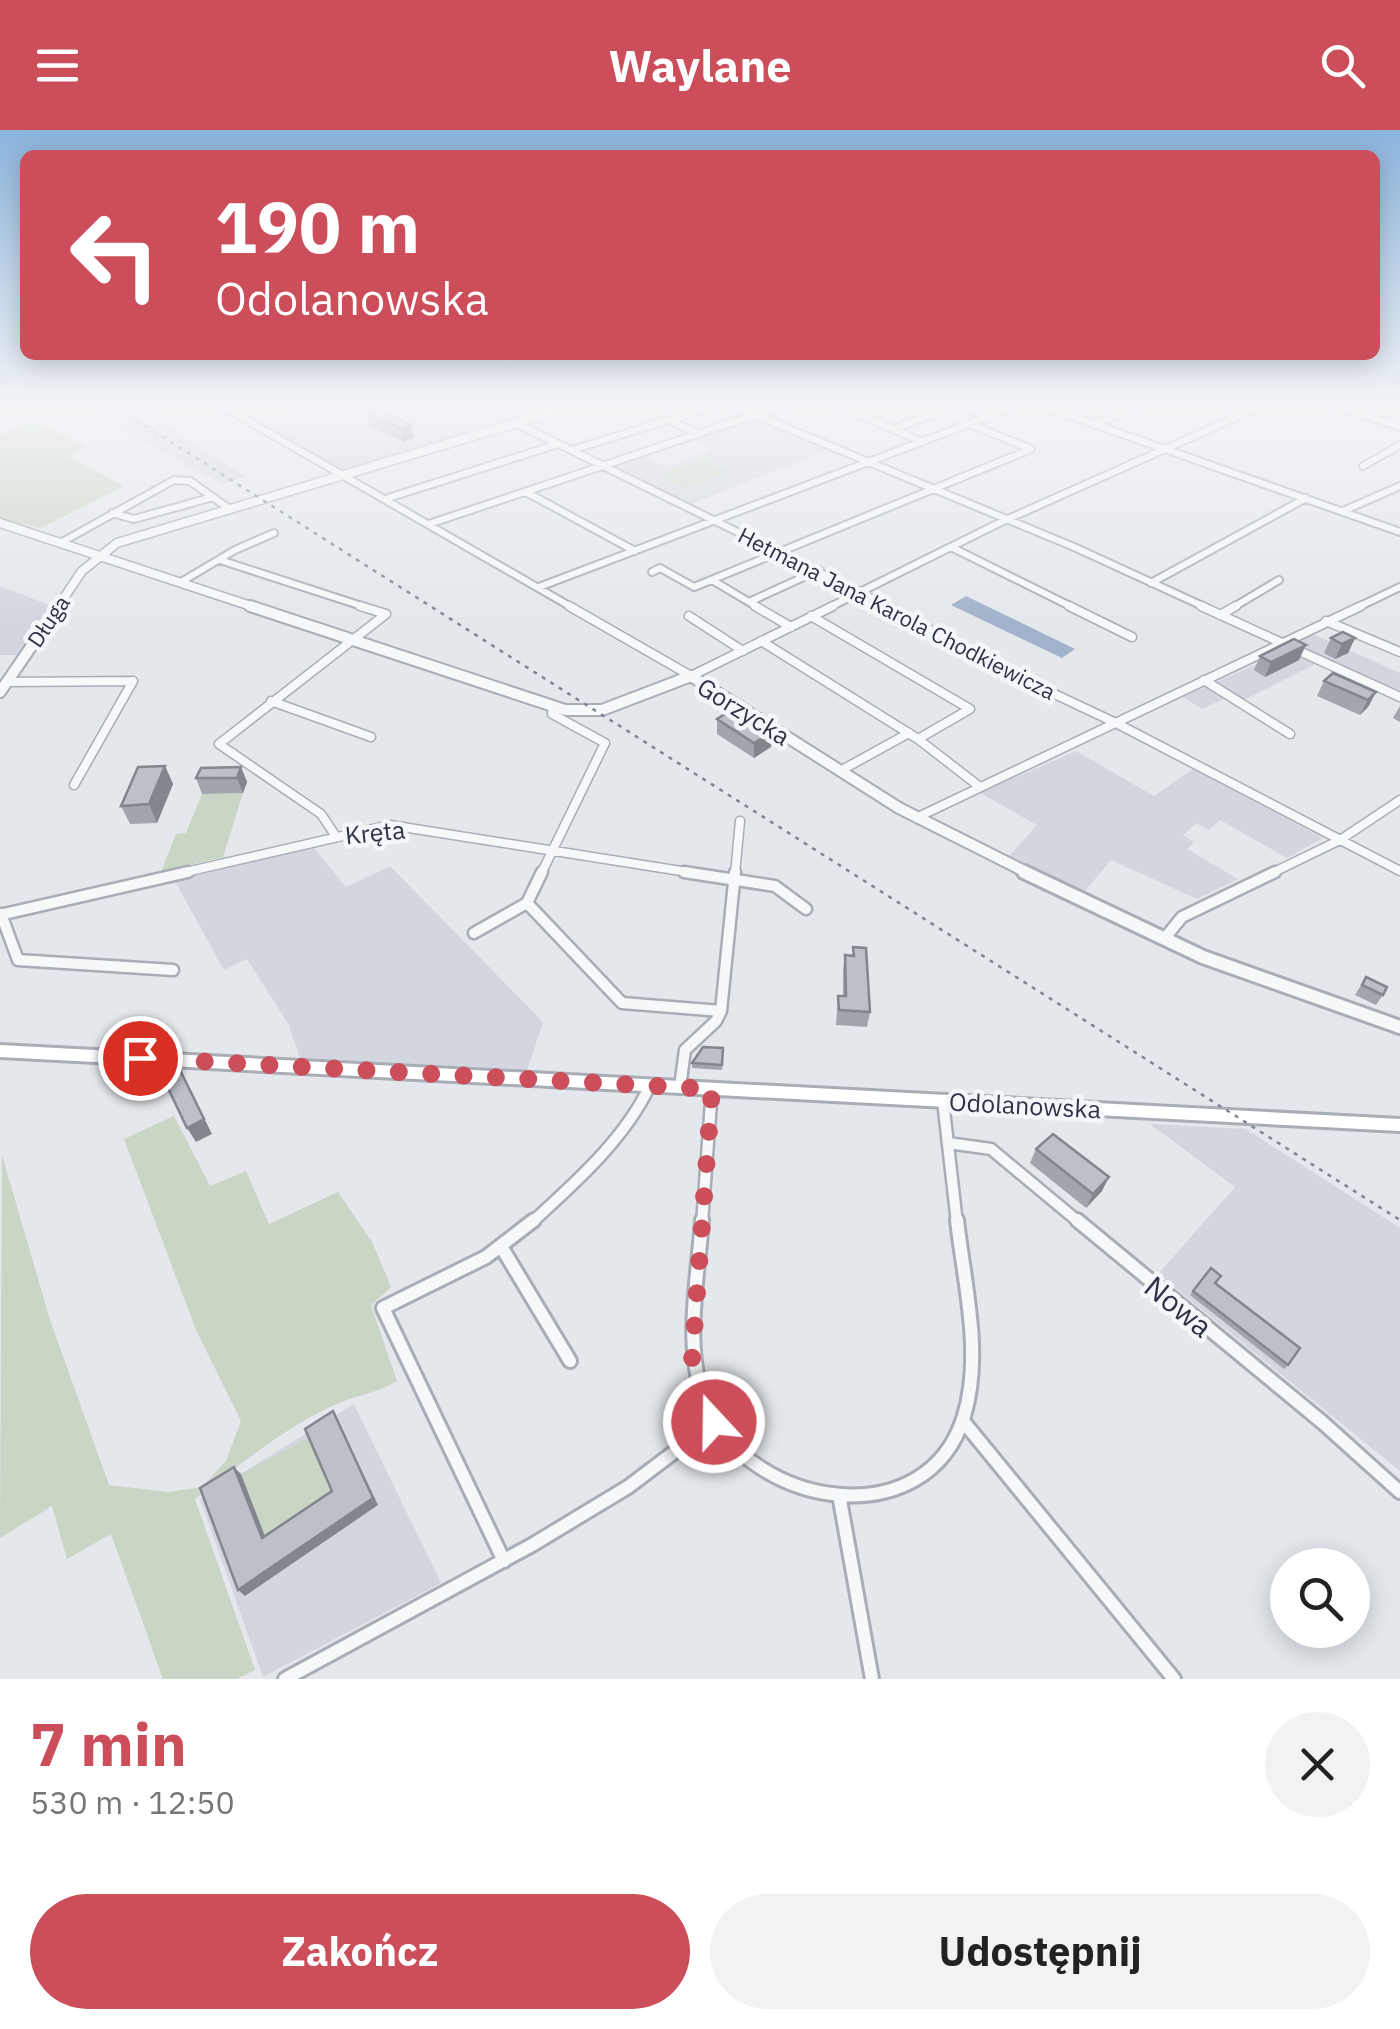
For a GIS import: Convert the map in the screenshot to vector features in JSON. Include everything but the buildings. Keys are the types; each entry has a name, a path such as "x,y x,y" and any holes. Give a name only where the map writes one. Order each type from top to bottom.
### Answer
{"main road":[{"name":"Odolanowska","path":"0,1051 1400,1125"}],"street":[{"path":"181,476 228,508"},
{"path":"99,554 133,536 339,476"},
{"path":"345,476 691,676 1007,519 1103,476"},
{"path":"385,498 455,476"},
{"path":"429,524 573,476"},
{"name":"Hetmana Jana Karola Chodkiewicza","path":"625,476 861,592 991,664 1116,723"},
{"path":"540,586 830,476"},
{"path":"902,476 1007,519 1400,696"},
{"path":"674,576 694,587 964,476"},
{"path":"1244,476 1400,532"},
{"path":"62,542 166,483 186,480"},
{"path":"1343,511 1400,486"},
{"path":"526,492 635,551"},
{"path":"112,513 134,520 213,496"},
{"path":"1151,583 1306,498"},
{"name":"Gorzycka","path":"0,523 578,712 602,710 691,676 916,818 1218,963 1400,1027"},
{"path":"182,582 274,534"},
{"path":"951,547 1132,637"},
{"name":"Długa","path":"3,687 82,571 99,554"},
{"path":"220,560 386,614 219,744 320,814 335,835"},
{"path":"749,602 818,570"},
{"path":"712,580 790,627"},
{"path":"1220,615 1279,580"},
{"path":"916,818 1400,587"},
{"path":"689,616 743,650"},
{"path":"811,616 970,709 918,739"},
{"path":"1326,621 1400,652"},
{"path":"761,641 918,739 980,787"},
{"path":"1204,680 1290,734"},
{"path":"3,687 132,681 74,785"},
{"path":"272,701 372,738"},
{"path":"474,933 527,902 605,743 552,714 553,706"},
{"path":"1116,723 1400,872"},
{"path":"840,771 908,733"},
{"path":"1164,939 1192,912 1340,840 1400,800"},
{"path":"680,1087 685,1050 716,1022 721,1011 740,821"},
{"name":"Kręta","path":"0,914 335,835 407,826 775,886 806,909"},
{"path":"527,902 622,1003 721,1011"},
{"path":"0,914 18,960 173,970"},
{"path":"504,1561 383,1308 502,1248 605,1149 648,1098 650,1085"},
{"path":"712,1089 692,1360 714,1422 743,1455 771,1476 807,1493 840,1500 879,1495 914,1478 947,1451 963,1421 974,1373 943,1101"},
{"name":"Nowa","path":"948,1144 980,1144 991,1150 1337,1434 1400,1492"},
{"path":"502,1248 570,1361"},
{"path":"963,1421 1174,1679"},
{"path":"285,1679 504,1561 628,1487 714,1422"},
{"path":"840,1500 872,1679"}],"shaded area":[{"path":"208,476 244,476 223,484"},
{"path":"633,476 761,476 691,504"},
{"path":"0,586 52,606 21,655 0,655"},
{"path":"1313,634 1400,673 1400,691 1294,644"},
{"path":"1286,651 1315,664 1246,699 1228,697 1202,709 1183,697"},
{"path":"1076,751 1154,796 1193,769 1323,838 1287,858 1220,820 1209,830 1197,823 1183,835 1194,842 1187,849 1238,879 1197,899 1111,860 1084,892 1009,856 1037,825 980,793"},
{"path":"308,841 346,887 390,866 543,1022 524,1079 303,1067 289,1025 247,959 224,970 171,874"},
{"path":"1150,1124 1246,1129 1400,1228 1400,1471 1158,1274 1235,1187"},
{"path":"354,1404 441,1583 263,1677 200,1499"}],"green space":[{"path":"0,476 106,476 124,486 41,528 0,519"},
{"path":"665,476 719,476 685,488"},
{"path":"243,793 223,857 161,872 176,834 186,833 202,794"},
{"path":"174,1116 210,1186 246,1171 269,1224 338,1192 372,1242 391,1287 371,1305 397,1381 301,1422 195,1499 255,1670 237,1679 163,1679 111,1534 67,1559 52,1506 0,1538 2,1155 50,1320 109,1485 169,1492 202,1487 226,1461 241,1421 196,1330 124,1139"},
{"path":"310,1437 337,1498 268,1544 241,1474"}],"water":[{"path":"966,596 1075,649 1062,658 951,605"}],"railway":[{"path":"225,476 1400,1220"}],"route":[{"path":"140,1058 712,1089 692,1360 714,1422"}]}
